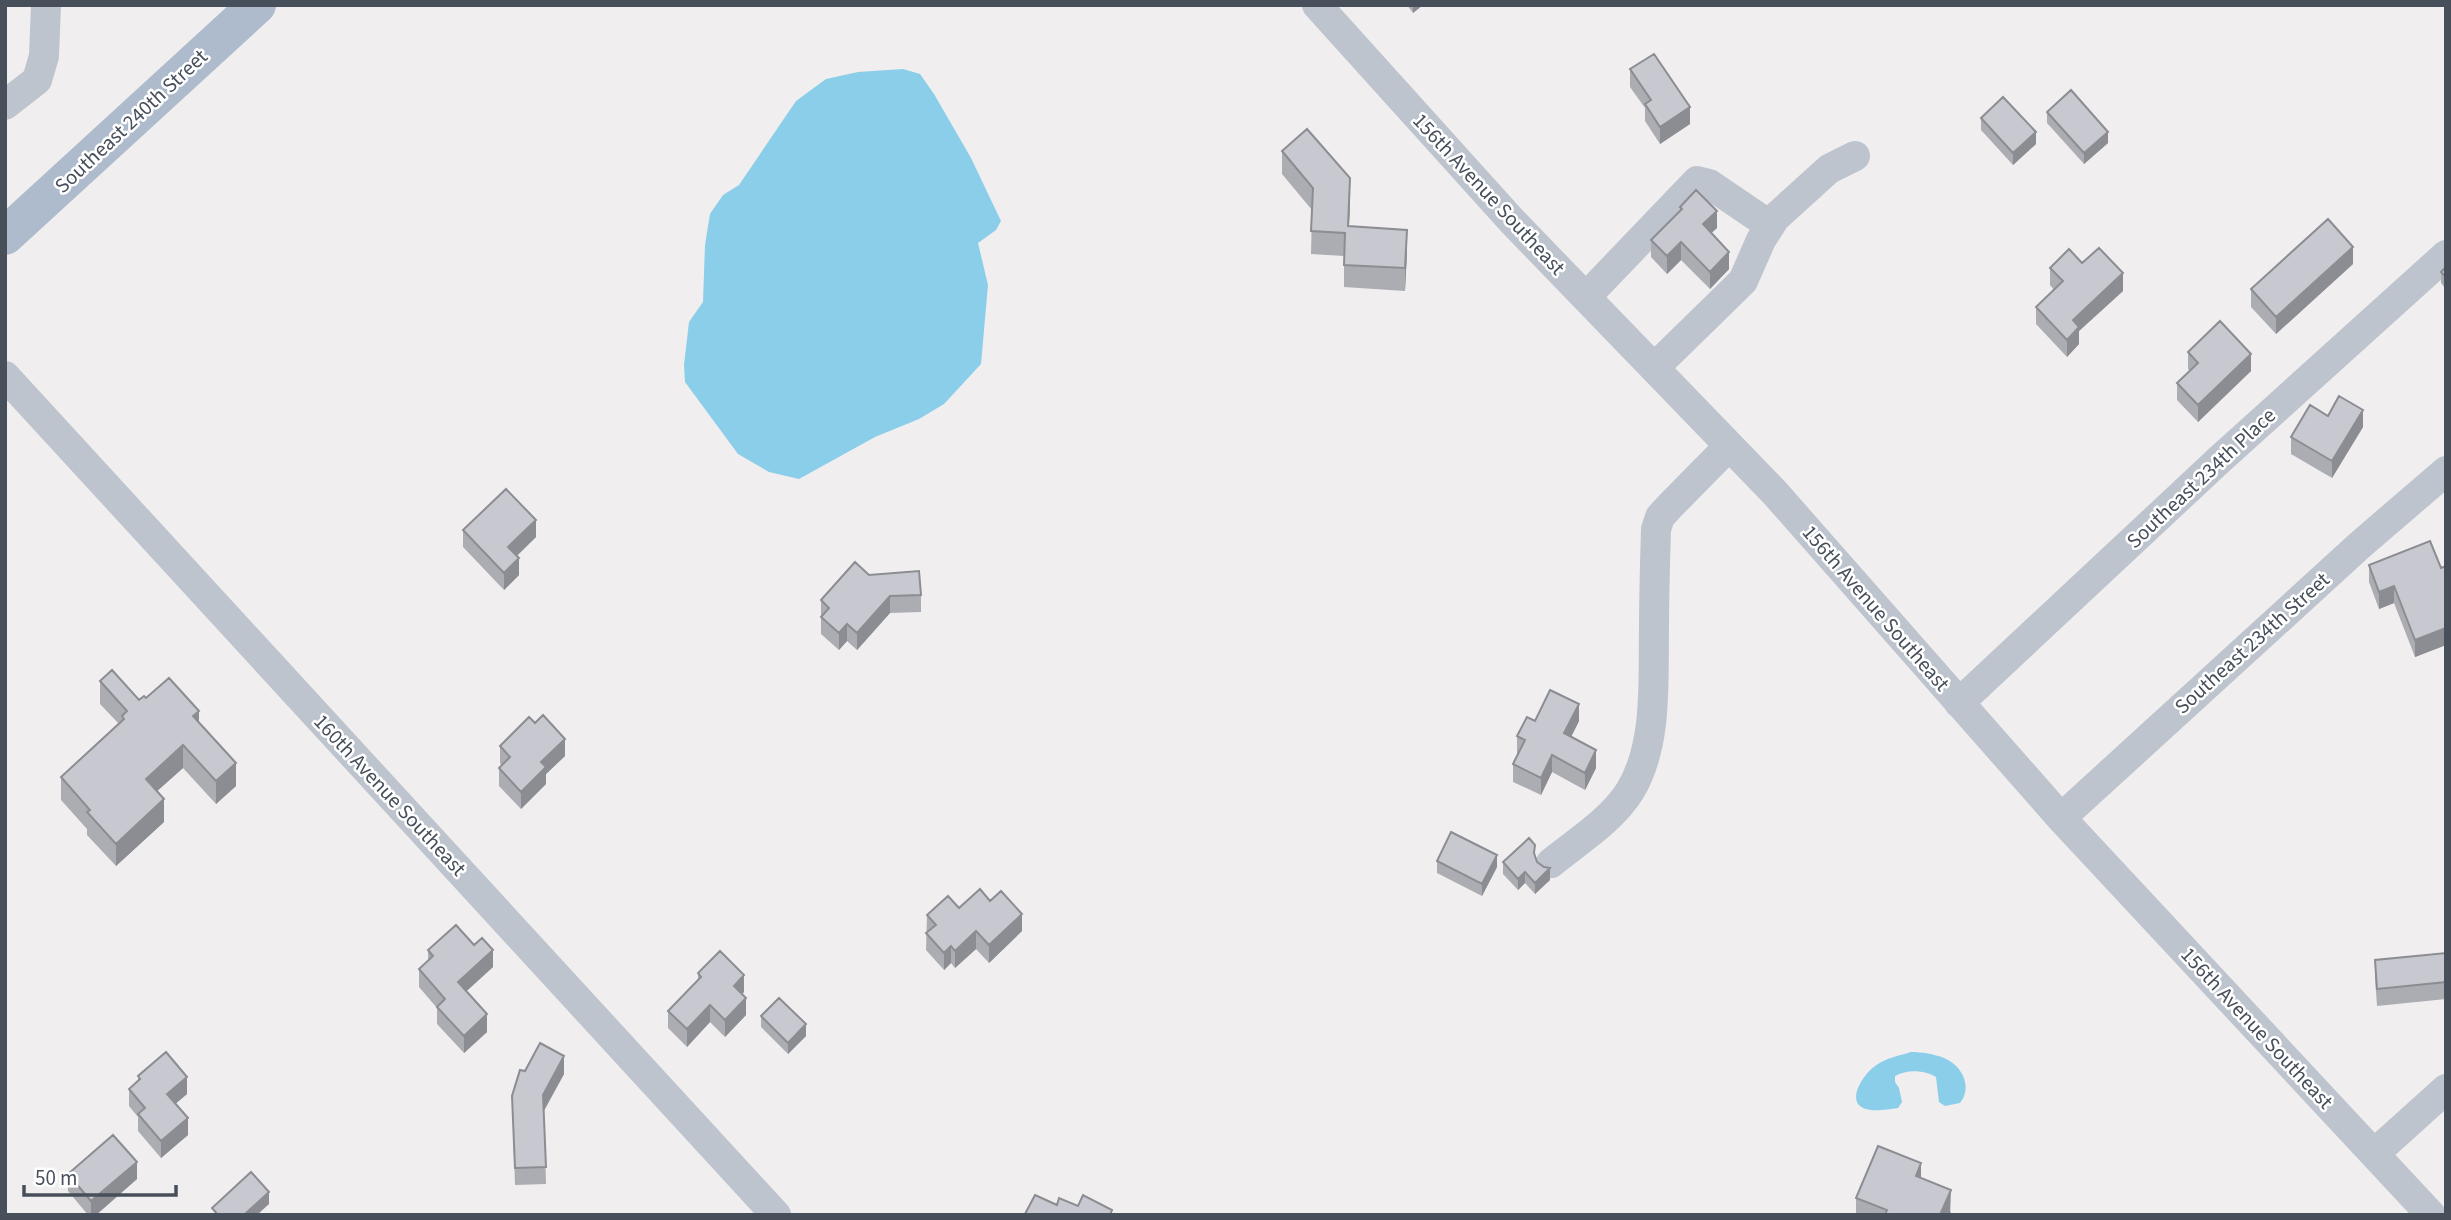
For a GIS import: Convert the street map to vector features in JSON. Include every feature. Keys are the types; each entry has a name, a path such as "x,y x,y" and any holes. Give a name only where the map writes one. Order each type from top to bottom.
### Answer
{"main road":[{"name":"Southeast 240th Street","path":"5,236 257,5"}],"street":[{"path":"5,105 37,80 44,56 46,5"},
{"name":"156th Avenue Southeast","path":"1317,5 1504,212 1775,493 2061,817 2431,1215"},
{"path":"1654,368 1743,281 1761,240 1775,218 1829,169 1855,156"},
{"path":"1586,297 1697,181 1709,184 1765,222 1775,218"},
{"name":"Southeast 234th Place","path":"1959,703 2219,460 2446,255"},
{"name":"160th Avenue Southeast","path":"5,376 776,1215"},
{"path":"1551,863 1607,819 1630,790 1644,762 1653,683 1656,529 1660,517 1729,446"},
{"name":"Southeast 234th Street","path":"2061,817 2360,545 2446,471"},
{"path":"2375,1153 2446,1089"}],"water":[{"path":"903,69 920,74 934,94 971,158 1001,221 996,230 978,243 988,285 981,364 944,404 919,419 875,437 799,479 769,472 738,454 685,382 684,365 689,322 703,302 705,245 710,214 723,195 739,185 796,101 826,79 858,72"},
{"path":"1911,1052 1940,1057 1956,1066 1964,1077 1966,1090 1960,1103 1945,1106 1939,1102 1936,1077 1916,1071 1895,1076 1902,1102 1898,1108 1862,1108 1856,1097 1857,1090 1870,1070 1883,1061"}],"building":[{"path":"1654,54 1690,107 1660,127 1645,104 1651,100 1630,69"},
{"path":"2071,90 2108,132 2084,153 2047,112"},
{"path":"2003,97 2036,132 2013,153 1981,118"},
{"path":"1307,129 1350,178 1348,226 1407,230 1405,268 1344,265 1345,233 1311,231 1313,188 1282,151"},
{"path":"1696,190 1717,211 1703,224 1729,252 1710,272 1681,242 1667,256 1651,240 1682,209 1680,207"},
{"path":"2328,219 2353,247 2276,317 2251,289"},
{"path":"2099,248 2123,273 2073,320 2079,327 2067,340 2036,307 2063,281 2050,268 2069,249 2082,263"},
{"path":"2220,321 2251,354 2198,405 2177,383 2198,363 2188,352"},
{"path":"2339,396 2363,410 2332,461 2291,437 2310,405 2328,416"},
{"path":"506,489 536,520 508,547 519,558 504,573 463,530"},
{"path":"2430,541 2441,568 2446,566 2446,628 2415,640 2394,586 2379,592 2369,565"},
{"path":"855,562 869,575 919,571 921,595 890,596 857,633 847,624 839,633 821,617 829,608 821,600"},
{"path":"112,670 139,700 144,696 146,698 169,678 199,711 193,716 236,763 216,781 183,745 146,779 164,799 116,844 87,812 90,810 61,777 124,719 122,716 127,711 100,681"},
{"path":"1550,690 1579,704 1564,733 1596,750 1585,773 1552,755 1541,778 1513,764 1525,740 1517,736 1527,717 1535,721"},
{"path":"543,715 565,739 541,762 546,767 521,792 499,768 510,757 500,746 529,717 535,723"},
{"path":"1451,832 1497,855 1482,884 1437,861"},
{"path":"1529,838 1535,845 1537,862 1550,868 1535,883 1525,872 1518,879 1503,862"},
{"path":"980,889 990,901 1001,891 1022,914 989,945 976,931 955,951 951,946 944,953 926,933 936,925 927,915 948,896 959,908"},
{"path":"456,925 474,945 482,938 493,950 458,982 487,1014 464,1036 437,1007 445,999 419,969 433,956 428,950"},
{"path":"720,951 744,975 734,986 746,998 725,1020 710,1005 687,1029 668,1011 701,977 698,973"},
{"path":"2446,953 2446,982 2377,989 2375,960"},
{"path":"779,998 806,1024 788,1043 761,1016"},
{"path":"540,1043 564,1056 543,1095 546,1167 515,1168 512,1096 520,1070 525,1071"},
{"path":"166,1052 187,1077 167,1094 188,1118 161,1141 138,1114 145,1108 129,1089 140,1079 138,1076"},
{"path":"113,1135 137,1162 91,1201 68,1174"},
{"path":"1878,1146 1921,1163 1916,1176 1951,1190 1940,1215 1885,1215 1887,1210 1856,1198"},
{"path":"251,1172 269,1192 244,1215 218,1215 212,1208"},
{"path":"1035,1195 1057,1205 1059,1198 1078,1206 1083,1195 1112,1210 1110,1215 1025,1214"}]}
